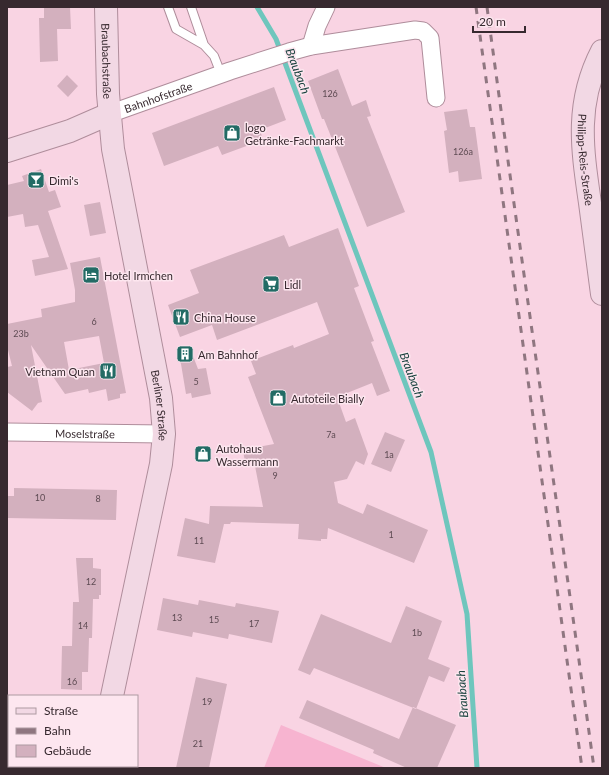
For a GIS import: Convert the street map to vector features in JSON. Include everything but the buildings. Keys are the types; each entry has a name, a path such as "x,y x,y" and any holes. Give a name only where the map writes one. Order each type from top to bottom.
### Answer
{"street":[{"name":"Braubachstraße","path":"106,7 109,114"},
{"path":"311,46 317,26 326,7"},
{"name":"Bahnhofstraße","path":"7,151 75,129 109,114 221,74 290,52 311,46 415,30 422,31 430,38 436,98"},
{"name":"Philipp-Reis-Straße","path":"602,51 594,67 586,92 582,142 602,294"},
{"name":"Berliner Straße","path":"109,114 113,149 161,398 164,434 161,464 112,695"},
{"name":"Moselstraße","path":"7,432 164,434"}],"lane":[{"path":"168,7 176,29 204,45 214,56 221,74"},
{"path":"191,7 204,45"}],"shaded area":[{"path":"281,725 386,768 264,768"}],"waterway":[{"name":"Braubach","path":"257,7 276,39 431,452 467,614 477,768"}],"railway":[{"path":"476,7 582,768"},
{"path":"487,7 594,768"}],"place":[{"name":"logo Getränke-Fachmarkt","path":"232,133"},
{"name":"Dimi's","path":"36,180"},
{"name":"Hotel Irmchen","path":"91,275"},
{"name":"Lidl","path":"271,284"},
{"name":"China House","path":"181,317"},
{"name":"Am Bahnhof","path":"185,354"},
{"name":"Vietnam Quan","path":"108,371"},
{"name":"Autoteile Bially","path":"278,398"},
{"name":"Autohaus Wassermann","path":"203,454"}]}
